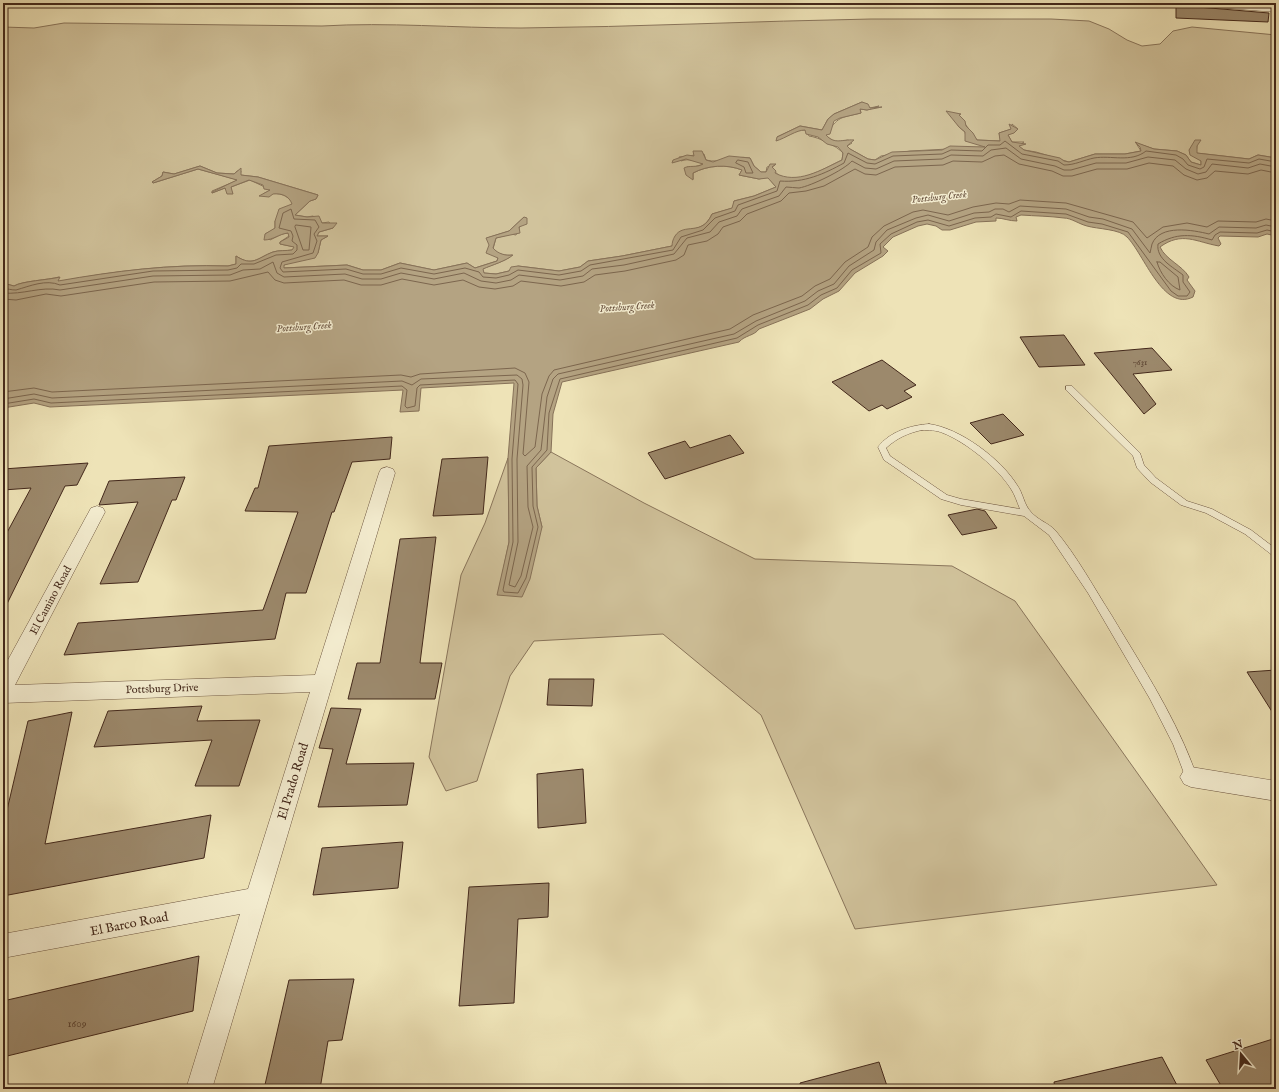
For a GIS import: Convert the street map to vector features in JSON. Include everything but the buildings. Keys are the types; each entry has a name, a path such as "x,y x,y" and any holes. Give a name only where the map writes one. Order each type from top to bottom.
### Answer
{"street":[{"path":"1186,3 1223,4 1276,10"},
{"name":"El Prado Road","path":"199,1089 387,474"},
{"name":"El Camino Road","path":"3,688 97,512"},
{"name":"Pottsburg Drive","path":"3,694 322,683"},
{"path":"1191,776 1276,791"},
{"name":"El Barco Road","path":"3,946 256,899"}],"lane":[{"path":"1069,388 1137,455 1140,466 1153,480 1184,504 1209,511 1248,532 1276,554"},
{"path":"1027,513 962,502 944,497 887,458 882,447 890,439 906,431 926,427 938,428 958,438 983,455 1014,486 1027,513 1051,532 1092,591 1149,687 1184,752 1191,776"}],"shaded area":[{"path":"871,19 1051,19 1089,21 1109,29 1127,40 1142,46 1160,44 1173,31 1192,27 1276,35 1276,158 1258,155 1249,159 1196,153 1197,146 1193,146 1189,150 1201,161 1201,165 1191,162 1186,155 1177,151 1154,149 1136,143 1141,151 1125,154 1095,154 1069,162 1024,150 1018,146 1024,142 1012,142 1008,135 1018,129 1012,124 1012,129 999,133 1001,141 977,140 957,113 955,120 959,127 965,132 966,137 986,147 910,151 881,156 875,160 868,159 850,149 847,146 852,143 848,140 836,141 826,135 834,124 840,119 861,113 860,109 867,110 879,106 870,108 862,102 834,114 828,119 822,130 800,126 777,137 800,130 806,130 809,136 827,142 843,153 842,160 805,177 795,179 778,175 772,167 775,165 767,167 766,172 761,172 754,166 750,158 744,157 711,161 706,160 704,154 679,157 681,161 690,160 704,164 694,167 687,167 693,179 693,173 699,170 724,166 742,170 739,175 759,179 768,177 776,187 754,196 734,201 733,208 712,214 707,222 702,226 685,230 680,233 672,246 588,261 580,267 559,271 518,266 509,271 496,274 484,273 482,269 503,261 512,255 502,254 494,250 498,257 497,261 475,268 467,263 434,270 400,263 381,270 363,270 347,265 283,268 284,265 318,253 321,240 328,236 317,236 319,232 333,228 329,222 322,223 313,216 307,217 295,215 310,201 316,199 318,195 258,177 240,175 241,171 237,171 234,174 217,173 200,166 174,174 163,172 162,176 152,182 153,183 198,169 238,180 212,191 212,193 225,188 232,194 231,187 250,180 271,190 263,194 284,195 293,204 275,221 275,229 265,234 270,240 282,234 288,233 289,236 280,242 280,244 295,247 292,250 273,252 251,261 247,261 236,256 236,264 228,266 163,267 57,282 59,277 14,286 3,283 3,27 34,28 64,23 322,26 397,25 521,28","holes":["524,217 516,235 511,234 496,238 493,249 487,238 509,231"]},
{"path":"551,452 644,503 755,559 952,566 1015,601 1217,885 855,929 761,715 663,634 534,641 510,676 477,781 446,791 429,757 461,575 485,523 508,458 509,542 498,595 542,527 537,506 536,468"}],"water":[{"name":"Pottsburg Creek","path":"862,102 868,104 870,108 882,107 867,110 860,109 861,113 834,121 830,134 826,135 832,140 836,141 854,140 847,146 850,149 868,159 875,160 892,152 942,150 950,146 985,147 965,141 965,132 946,111 961,114 959,115 965,121 966,126 977,140 1000,141 999,133 1011,129 1009,124 1018,129 1014,133 1008,135 1012,142 1026,144 1019,146 1024,150 1060,158 1069,162 1095,154 1125,154 1141,151 1140,147 1135,142 1154,149 1177,151 1186,155 1191,162 1201,165 1201,161 1190,155 1189,150 1195,140 1201,140 1197,146 1197,153 1249,159 1258,155 1276,158 1276,236 1267,234 1258,237 1220,236 1218,238 1221,244 1219,246 1196,240 1182,239 1168,242 1160,247 1166,255 1186,273 1189,277 1187,280 1195,291 1193,297 1182,299 1172,296 1163,289 1127,237 1119,232 1087,226 1067,218 1047,216 1021,215 1016,217 1017,221 996,218 996,221 976,222 950,230 942,230 936,226 927,224 918,226 893,237 883,247 888,251 883,256 855,273 839,291 823,299 810,309 759,329 739,342 562,382 553,414 551,452 536,468 537,506 542,527 530,579 522,597 497,595 509,542 508,458 514,383 421,388 419,411 400,412 403,390 50,407 34,403 3,408 3,283 14,286 23,283 60,277 58,281 100,274 164,267 228,266 236,264 236,256 247,261 251,261 273,252 292,250 294,247 280,244 280,242 289,237 288,233 264,240 265,234 275,228 275,221 279,209 292,204 285,196 273,194 269,197 259,196 270,190 264,189 263,185 249,180 231,187 233,194 227,194 225,188 212,193 237,180 198,169 153,183 152,182 162,176 163,172 174,174 200,166 217,173 234,174 241,168 241,175 258,177 318,195 316,199 310,201 295,215 307,217 319,216 322,223 337,223 333,228 319,232 317,236 328,236 321,240 318,253 315,258 284,265 284,268 347,265 363,270 381,270 400,263 434,270 467,263 475,268 497,261 498,258 486,253 489,245 486,238 509,231 524,217 527,218 527,224 519,227 520,233 496,238 493,248 502,254 513,255 503,261 483,269 484,273 496,274 509,271 511,267 518,266 559,271 580,267 588,261 672,246 675,236 679,232 703,225 708,221 712,214 732,208 734,201 754,196 776,187 768,178 759,179 739,175 742,170 724,166 699,170 693,173 693,180 686,175 684,168 703,164 686,159 672,163 673,160 687,155 694,156 693,151 702,151 706,160 713,162 729,156 750,158 754,166 761,172 766,172 770,164 776,164 772,167 776,171 775,173 783,176 800,177 809,175 842,160 843,153 838,147 827,144 818,137 806,134 805,130 798,131 776,141 777,137 800,126 822,130 828,119 834,114"}]}
